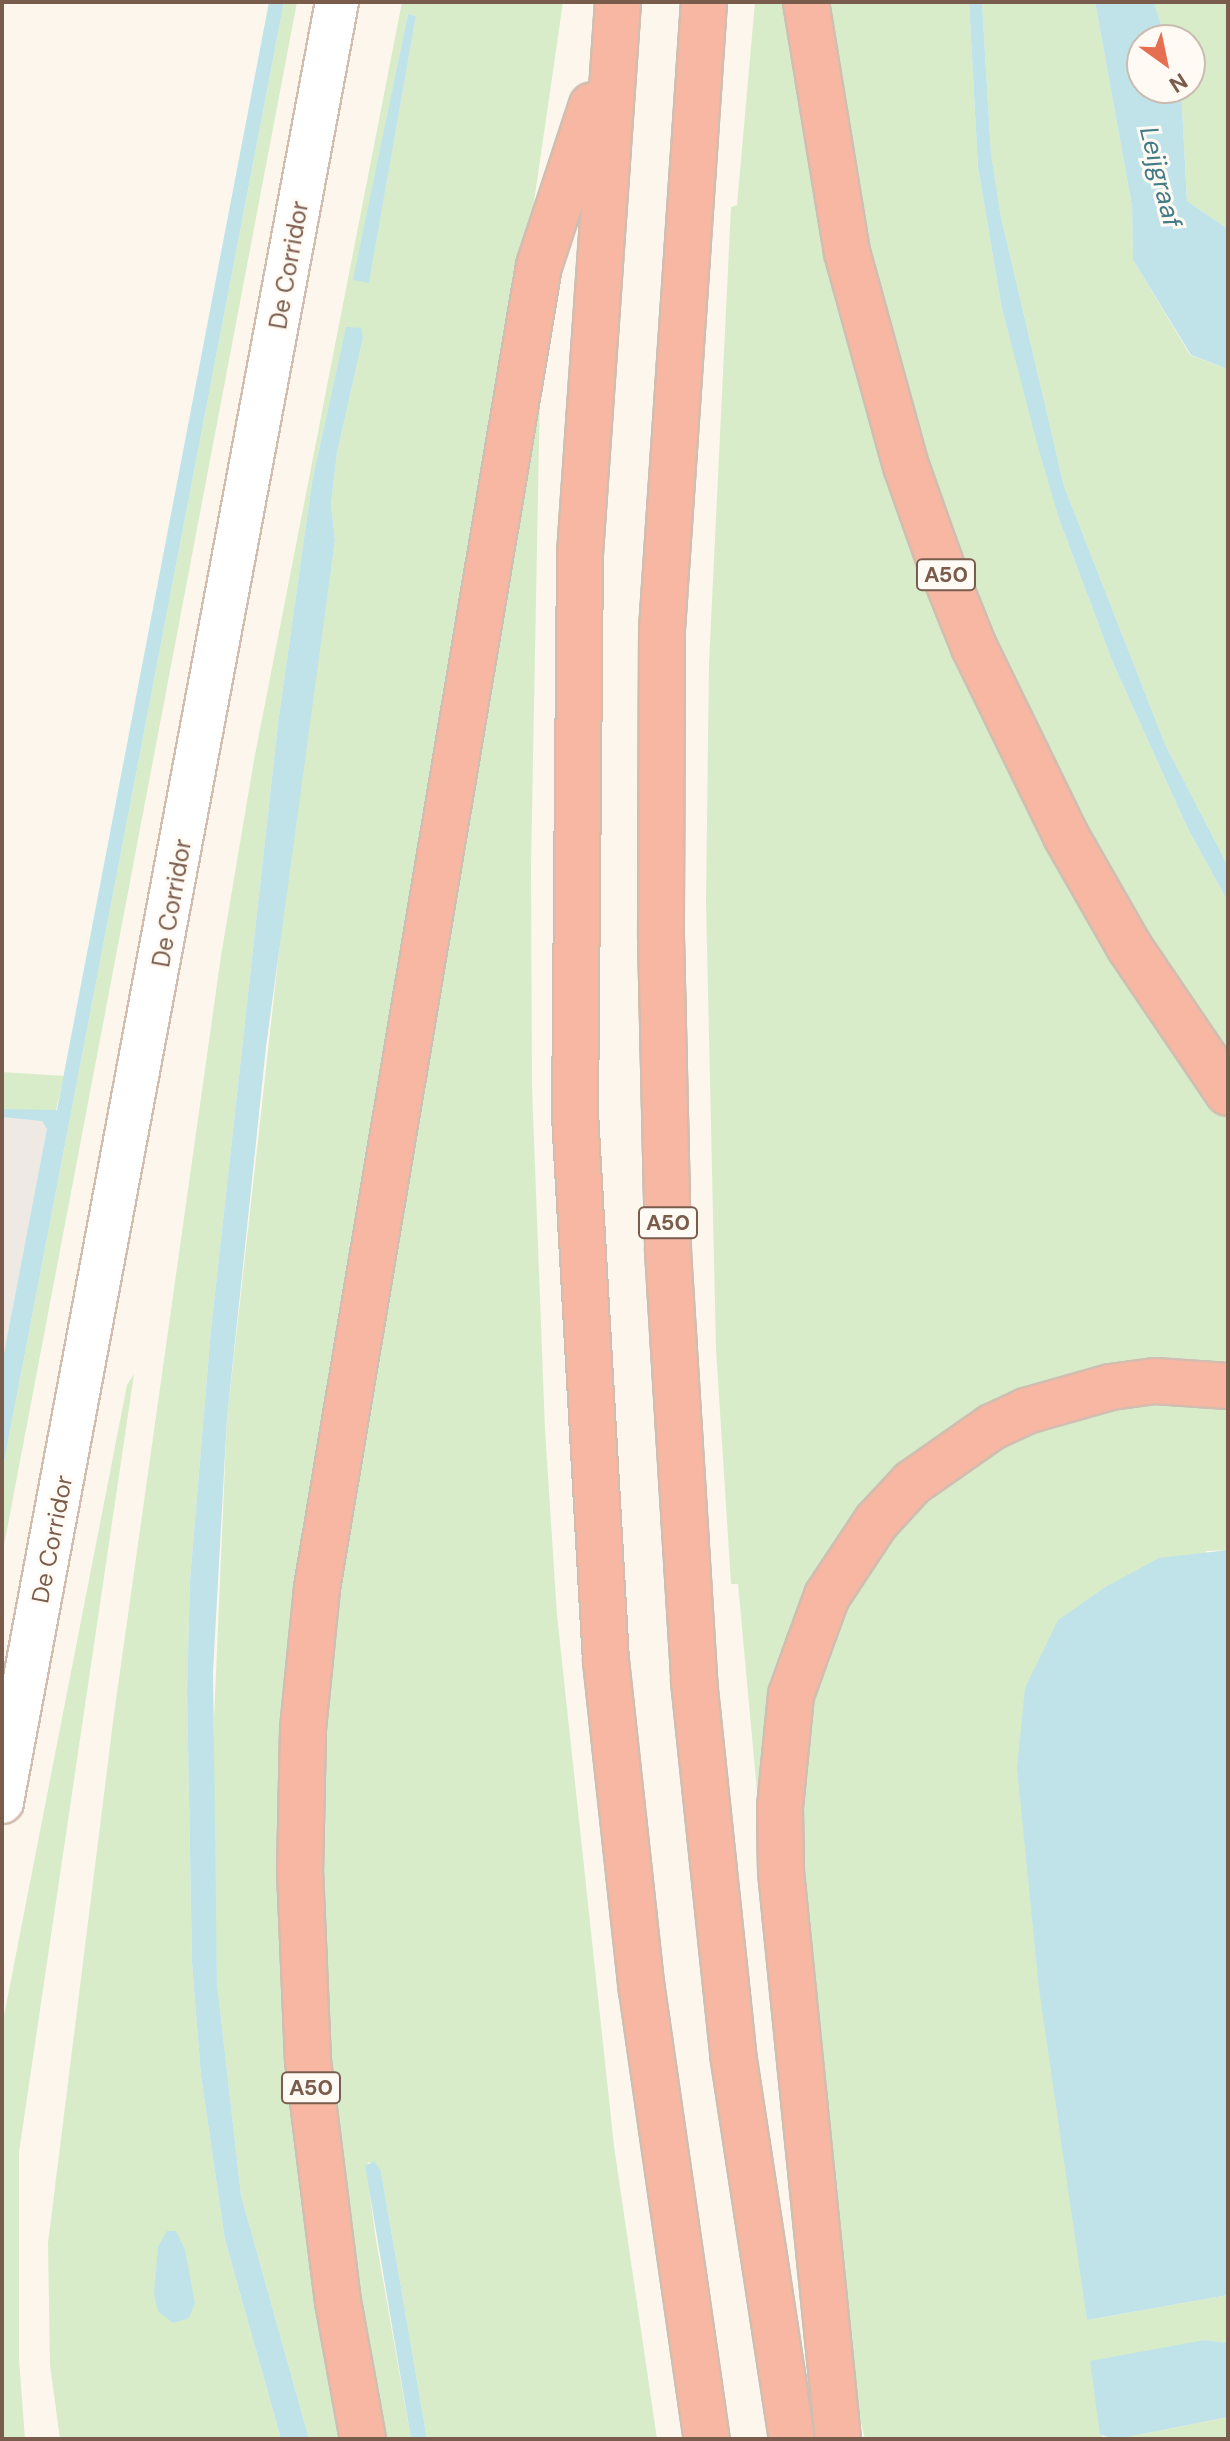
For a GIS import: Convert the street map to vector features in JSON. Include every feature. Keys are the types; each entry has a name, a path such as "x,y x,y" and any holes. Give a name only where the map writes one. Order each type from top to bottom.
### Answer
{"highway":[{"name":"A50","path":"704,2 690,150 662,629 668,1251 694,1681 731,2039 792,2439"},
{"name":"A50","path":"806,2 847,252 906,466 940,562 980,659 1066,836 1130,948 1228,1093"},
{"name":"A50","path":"363,2439 338,2302 308,2061 300,1873 303,1729 317,1588 539,266 616,20"},
{"name":"A50","path":"616,20 580,554 575,1114 606,1661 642,1990 707,2439"},
{"path":"838,2439 781,1872 785,1741 791,1695 804,1657 846,1562 912,1483 959,1448 1026,1411 1096,1390 1155,1381 1228,1386"}],"street":[{"name":"De Corridor","path":"2,1802 337,2"}],"shaded area":[{"path":"2,1114 63,1120 2,1438"}],"green space":[{"path":"284,2 297,2 2,1556 2,1473"},
{"path":"402,2 563,2 525,264 305,1578 348,2439 309,2439 241,2195 217,1983 212,1766 227,1418 289,862 335,540 331,504 337,453 363,338 346,328 312,482 278,723 211,1329 190,1580 187,1691 192,1963 201,2076 225,2240 281,2439 60,2439 50,2365 48,2243 114,1714 221,956 254,760","holes":["408,14 416,16 369,282 354,280"]},
{"path":"755,2 792,2 886,453 1184,1055 1228,1115 1228,1370 1155,1365 875,1499 761,1835 738,1584 731,1584 716,1349 706,902 709,663 731,207 737,205"},
{"path":"821,2 969,2 978,168 1001,304 1059,519 1113,663 1187,827 1228,902 1228,1068 1099,865 1011,692 937,506 887,350"},
{"path":"982,2 1095,2 1132,206 1133,260 1190,355 1228,369 1228,866 1165,744 1064,486 1001,217 991,155"},
{"path":"1154,2 1228,2 1228,229 1187,201 1182,104 1206,104 1206,24 1161,24"},
{"path":"540,389 531,866 532,1087 545,1430 557,1615 614,2146 657,2439 427,2439 381,2171 369,2162 366,2166 376,2240 411,2439 380,2439 320,2035 317,1671"},
{"path":"2,1072 64,1076 55,1114 2,1109"},
{"path":"134,1374 19,2152 19,2359 25,2439 2,2439 2,2026 127,1385"},
{"path":"1172,1400 1228,1404 1228,1550 1206,1551 1076,2218 1087,2320 1228,2295 1228,2343 1204,2340 1100,2435 1106,2439 865,2439 851,2381 805,1930 802,1768 821,1664 845,1604 881,1546 943,1481 1007,1440 1090,1410"},
{"path":"1228,2417 1228,2439 1117,2439"}],"water":[{"path":"269,2 284,2 2,1473 2,1364 47,1129 42,1121 2,1117 2,1109 57,1110"},
{"path":"969,2 982,2 991,154 1001,217 1064,486 1165,744 1228,866 1228,902 1187,827 1113,663 1059,519 1036,440 1001,304 978,168"},
{"name":"Leijgraaf","path":"1095,2 1154,2 1161,24 1126,24 1126,104 1182,104 1187,201 1228,229 1228,369 1191,355 1133,260 1132,206"},
{"path":"408,14 416,16 369,283 353,280"},
{"path":"346,327 361,328 363,338 337,453 331,504 335,540 266,1047 227,1418 213,1672 217,1983 241,2195 309,2439 281,2439 225,2240 201,2076 192,1963 187,1691 190,1580 211,1329 278,723 312,482"},
{"path":"1228,1550 1228,2295 1087,2320 1039,1989 1017,1768 1025,1688 1058,1620 1107,1586 1159,1558"},
{"path":"375,2162 381,2171 427,2439 411,2439 365,2165"},
{"path":"167,2231 176,2231 185,2250 195,2303 189,2318 173,2323 158,2311 154,2294 158,2247"},
{"path":"1205,2340 1228,2343 1228,2417 1117,2439 1100,2435 1090,2361"}]}
